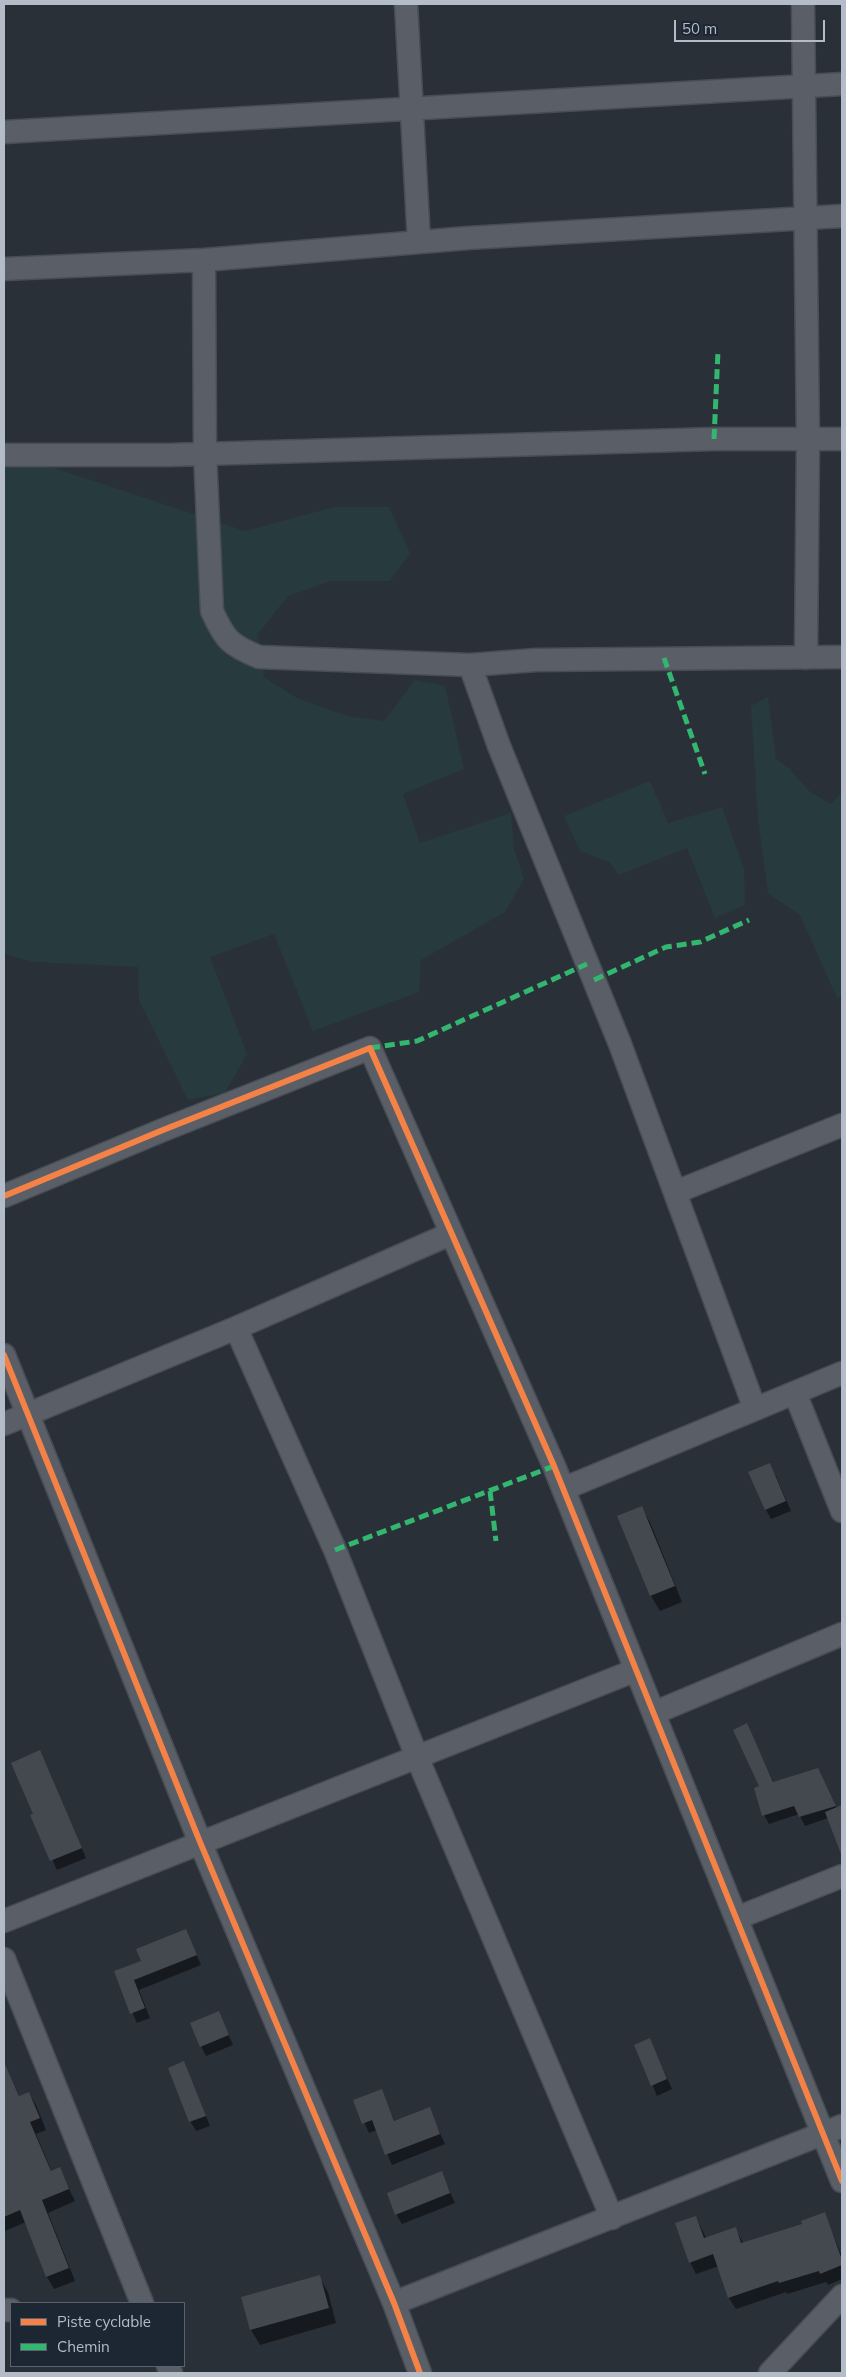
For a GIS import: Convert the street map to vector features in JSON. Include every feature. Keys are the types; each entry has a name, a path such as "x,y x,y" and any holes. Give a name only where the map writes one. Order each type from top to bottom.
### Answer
{"street":[{"path":"406,4 419,242"},
{"path":"803,4 808,440 806,658"},
{"path":"4,132 842,84"},
{"path":"4,269 204,260 419,242 842,216"},
{"path":"204,260 205,453 212,611 222,634 236,647 259,657 470,665 536,660 842,657"},
{"path":"4,455 168,455 714,440 842,439"},
{"path":"470,665 499,746 620,1044 755,1409"},
{"path":"4,1196 370,1048 563,1489 737,1918 833,2130 842,2181"},
{"path":"676,1192 842,1125"},
{"path":"4,1424 236,1328 450,1234"},
{"path":"236,1328 335,1550 416,1757 612,2218"},
{"path":"4,1355 200,1842 394,2303 420,2373"},
{"path":"563,1489 842,1373"},
{"path":"795,1393 842,1511"},
{"path":"654,1713 842,1634"},
{"path":"4,1921 636,1670"},
{"path":"737,1918 842,1876"},
{"path":"4,1959 142,2302"},
{"path":"394,2303 833,2130"},
{"path":"770,2373 842,2296"}],"green space":[{"path":"24,458 245,531 334,507 389,507 410,553 390,581 331,581 288,596 258,634 264,677 297,698 347,716 384,721 415,680 445,686 464,769 403,794 420,843 511,813 514,849 524,879 505,912 421,960 419,992 313,1031 274,934 210,957 247,1054 225,1093 188,1100 139,1000 138,967 34,962 4,954 4,459"},
{"path":"768,697 776,759 789,768 809,791 831,804 842,792 842,996 837,998 800,915 768,893 758,819 751,706"},
{"path":"650,781 668,823 722,807 744,869 745,905 715,918 687,848 619,875 609,862 580,851 564,816"}],"building":[{"path":"770,1463 786,1501 765,1510 748,1472"},
{"path":"642,1506 675,1586 650,1596 617,1516"},
{"path":"747,1723 773,1782 818,1768 836,1806 799,1817 794,1806 762,1816 754,1788 759,1786 733,1730"},
{"path":"40,1750 82,1848 50,1861 30,1815 33,1814 11,1763"},
{"path":"842,1805 842,1854 841,1854 825,1812"},
{"path":"186,1929 197,1955 134,1980 145,2008 130,2014 114,1971 141,1961 136,1949"},
{"path":"219,2011 229,2035 200,2047 190,2023"},
{"path":"650,2038 667,2079 651,2086 634,2045"},
{"path":"184,2061 206,2116 189,2122 168,2068"},
{"path":"4,2062 19,2096 29,2092 40,2118 30,2122 51,2171 60,2167 69,2189 42,2200 69,2268 46,2277 20,2210 4,2217"},
{"path":"382,2089 394,2121 430,2107 440,2134 385,2155 372,2120 362,2124 353,2100"},
{"path":"442,2171 450,2193 395,2215 387,2193"},
{"path":"825,2212 842,2260 842,2265 820,2274 819,2271 779,2283 778,2281 728,2298 713,2254 689,2263 675,2223 696,2216 704,2238 736,2227 741,2243 802,2224 801,2221"},
{"path":"320,2275 329,2308 250,2330 241,2297"}],"marked path":[{"path":"714,439 718,351"},
{"path":"664,658 705,774"},
{"path":"594,980 666,947 700,942 749,920"},
{"path":"370,1048 417,1041 587,964"},
{"path":"335,1550 554,1466"},
{"path":"490,1491 496,1541"}],"cycle path":[{"path":"4,1196 163,1130 370,1048 554,1466 842,2181"},
{"path":"4,1355 200,1842 394,2303 420,2373"}]}
